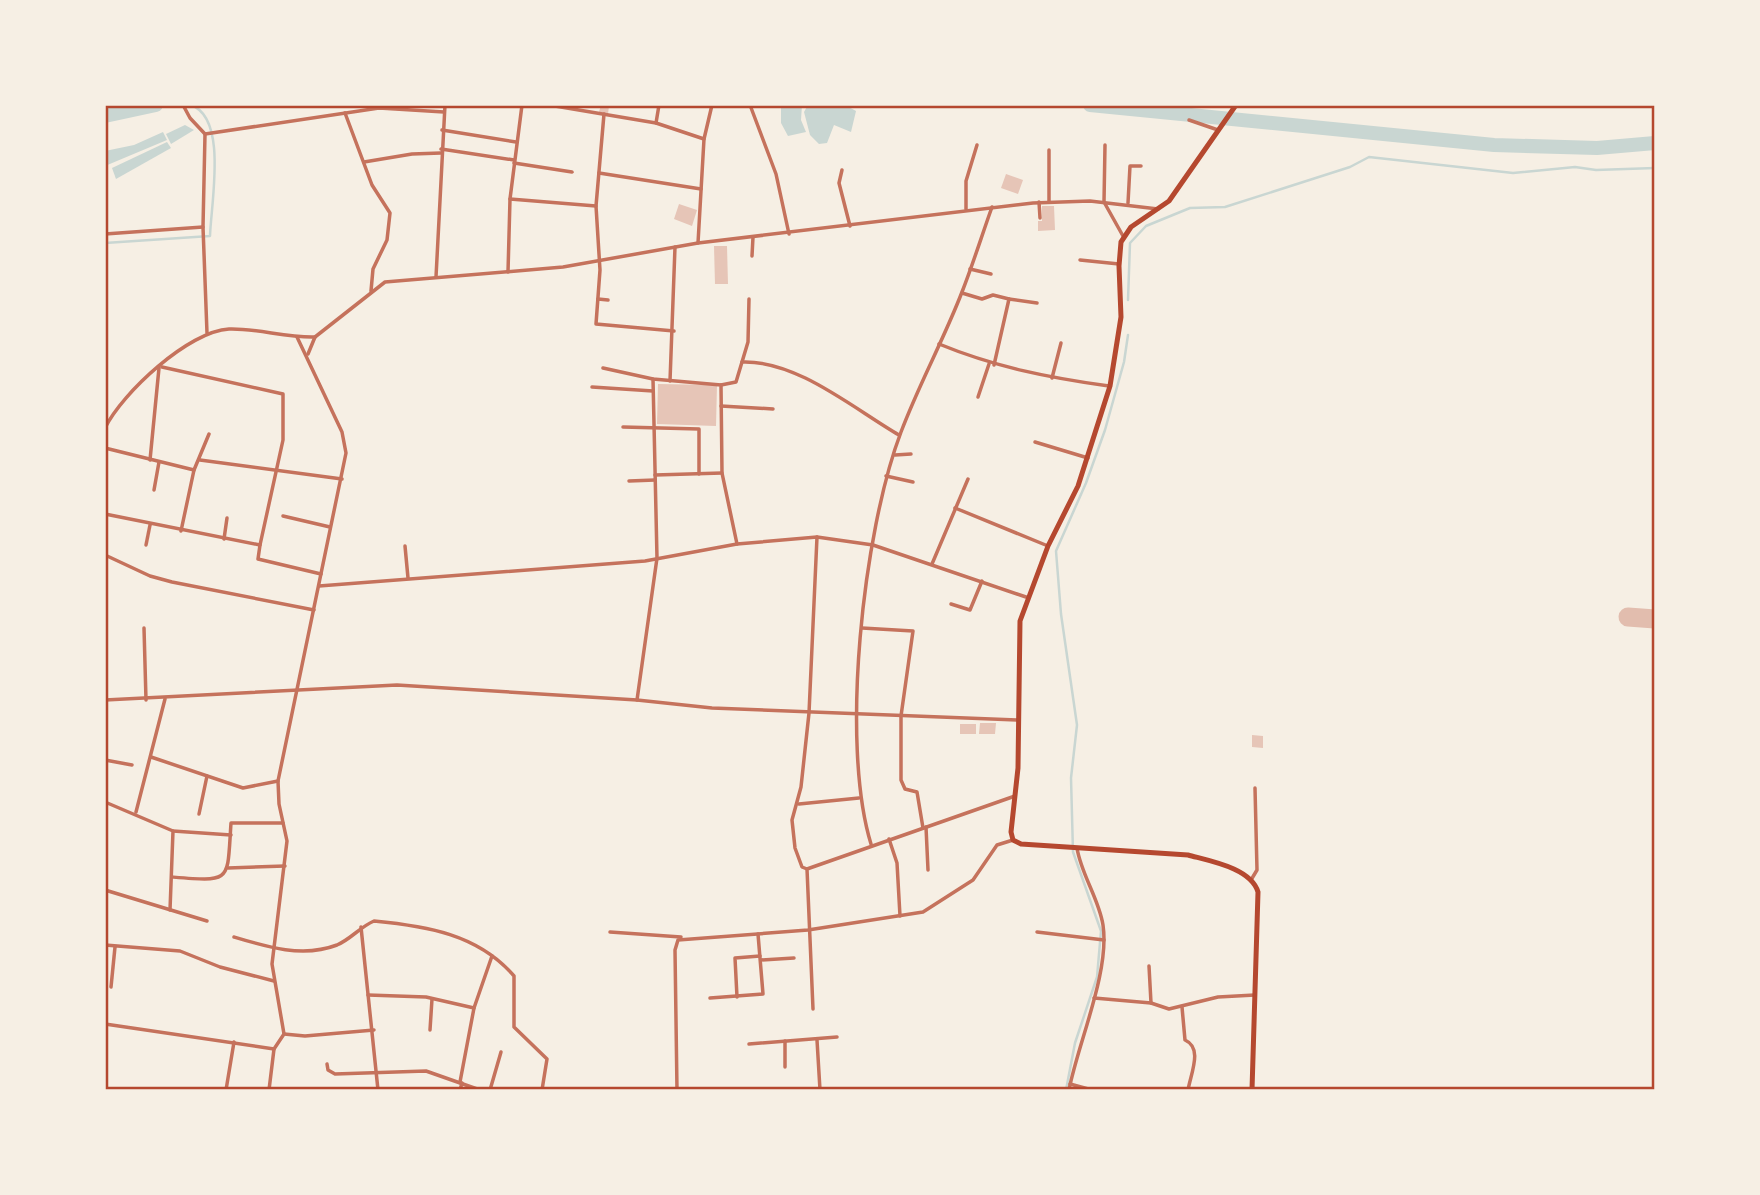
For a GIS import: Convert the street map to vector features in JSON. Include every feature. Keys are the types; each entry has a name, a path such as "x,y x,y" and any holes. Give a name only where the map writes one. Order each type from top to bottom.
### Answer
{"main road":[{"path":"1236,105 1181,186 1158,209 1131,227 1123,236 1119,264 1121,317 1110,386 1088,458 1026,597 1017,636 1018,768 1013,840 1021,844 1188,855 1214,862 1251,880 1258,892 1252,1090"}],"street":[{"path":"183,105 186,113 207,133 379,108 444,112"},
{"path":"436,277 445,105"},
{"path":"508,272 510,199 522,105"},
{"path":"549,105 656,123 704,139"},
{"path":"656,123 659,105"},
{"path":"698,243 704,139 712,105"},
{"path":"750,105 776,174 789,234"},
{"path":"345,113 372,185 390,213 387,240 373,270 371,291"},
{"path":"604,114 596,206 600,261 596,320 598,326 674,331"},
{"path":"1189,120 1219,129"},
{"path":"442,130 516,142"},
{"path":"207,133 203,227 204,312 207,333"},
{"path":"967,209 966,181 976,145"},
{"path":"1105,145 1104,202 1123,236"},
{"path":"1049,150 1049,202"},
{"path":"364,162 412,153 441,151 572,172"},
{"path":"1128,203 1130,166 1141,166"},
{"path":"842,170 839,183 850,226"},
{"path":"599,173 701,189"},
{"path":"510,199 596,206"},
{"path":"307,355 315,337 385,282 600,261 698,243 1039,202 1128,203 1158,209"},
{"path":"1039,202 1040,218"},
{"path":"871,845 859,797 858,714 862,628 886,476 900,435 962,293 992,207"},
{"path":"105,234 203,227"},
{"path":"752,256 753,237"},
{"path":"670,381 674,331 675,247"},
{"path":"1080,260 1119,264"},
{"path":"970,269 990,274"},
{"path":"962,293 982,299 993,295 1037,303"},
{"path":"597,299 608,300"},
{"path":"603,368 670,381 721,385 736,382 748,342 749,299"},
{"path":"978,397 992,365 1009,299"},
{"path":"105,428 120,404 160,368 207,333 235,329 315,337"},
{"path":"269,1090 274,1049 284,1034 274,981 273,949 287,841 278,781 342,479 345,443 297,337"},
{"path":"1052,378 1061,343"},
{"path":"939,344 992,365 1052,378 1110,386"},
{"path":"743,362 772,367 812,381 900,435"},
{"path":"150,460 160,368"},
{"path":"160,368 283,394 283,440 258,559 321,574"},
{"path":"637,700 657,558 653,379"},
{"path":"721,385 722,473 737,544"},
{"path":"592,387 653,391"},
{"path":"721,407 773,409"},
{"path":"623,427 699,429 699,474"},
{"path":"181,531 194,470 209,434"},
{"path":"1035,442 1088,458"},
{"path":"105,448 194,470"},
{"path":"893,456 903,452 911,454"},
{"path":"200,460 342,479"},
{"path":"154,490 159,462"},
{"path":"629,481 722,473"},
{"path":"886,476 914,482"},
{"path":"932,564 968,479"},
{"path":"955,508 1048,546"},
{"path":"105,514 260,545"},
{"path":"284,516 330,527"},
{"path":"224,539 227,518"},
{"path":"146,545 150,524"},
{"path":"813,1009 807,869 799,861 792,825 798,804 809,713 817,537"},
{"path":"319,586 657,558 737,544 817,537 873,545 1026,597"},
{"path":"405,546 408,578"},
{"path":"105,555 150,576 172,582 314,610"},
{"path":"951,604 970,610 982,581"},
{"path":"144,628 146,699"},
{"path":"862,628 913,631 901,716 902,786 917,792 925,827 929,870"},
{"path":"105,700 397,685 809,713 1017,720"},
{"path":"136,813 165,699"},
{"path":"151,757 243,788 278,781"},
{"path":"105,760 132,765"},
{"path":"199,814 207,776"},
{"path":"1251,880 1257,870 1255,788"},
{"path":"807,869 1015,796"},
{"path":"798,804 859,797"},
{"path":"105,802 173,831 230,835"},
{"path":"172,877 217,880 228,868 232,823 283,823"},
{"path":"170,910 173,831"},
{"path":"889,839 897,863 900,916"},
{"path":"610,932 682,937 758,934 808,930 923,912 940,903 979,873 997,845 1013,840"},
{"path":"1069,1090 1094,998 1102,919 1073,846"},
{"path":"228,868 285,866"},
{"path":"105,890 207,921"},
{"path":"234,937 273,949 307,951 329,947 351,938 361,927 374,921 434,929 466,939 509,970 516,982 514,1027 547,1059 542,1090"},
{"path":"361,927 374,1030 378,1090"},
{"path":"1037,932 1101,939"},
{"path":"710,998 763,994 758,934"},
{"path":"677,1090 675,950 676,943 682,937"},
{"path":"105,945 180,951 220,967 274,981"},
{"path":"111,987 115,947"},
{"path":"460,1090 474,1008 492,956"},
{"path":"737,997 735,958 794,958"},
{"path":"1149,966 1151,1003"},
{"path":"368,995 432,999 474,1008"},
{"path":"1094,998 1151,1003 1166,1009 1218,998 1255,995"},
{"path":"430,1030 432,999"},
{"path":"1182,1007 1185,1040 1193,1043 1196,1049 1188,1090"},
{"path":"105,1024 274,1049"},
{"path":"284,1034 305,1036 374,1030"},
{"path":"749,1044 836,1037"},
{"path":"817,1039 820,1090"},
{"path":"785,1041 785,1067"},
{"path":"226,1090 234,1042"},
{"path":"490,1090 501,1052"},
{"path":"327,1064 328,1070 335,1074 426,1070 480,1090"},
{"path":"1070,1084 1092,1090"}],"shaded area":[{"path":"781,105 802,105 801,120 806,132 788,136 781,123"},
{"path":"808,105 845,105 856,111 851,132 834,125 827,143 819,144 810,135 804,112"},
{"path":"185,125 194,130 171,144 166,134"},
{"path":"163,132 167,140 105,166 105,151 134,145"},
{"path":"167,142 171,148 116,179 112,168"}],"building":[{"path":"601,105 609,106 608,114 599,112"},
{"path":"1006,174 1023,180 1018,194 1001,188"},
{"path":"679,204 697,210 692,226 674,219"},
{"path":"1042,206 1054,206 1055,230 1038,231 1038,221 1042,221"},
{"path":"714,246 727,246 728,284 715,284"},
{"path":"658,384 717,385 716,426 657,424"},
{"path":"980,723 996,723 995,734 979,734"},
{"path":"960,724 976,724 976,734 960,734"},
{"path":"1252,735 1263,736 1263,748 1252,747"}],"waterway":[{"path":"105,116 156,105"},
{"path":"105,243 210,236 214,143 210,126 202,113 191,105"},
{"path":"1090,105 1494,145 1597,148 1655,143"},
{"path":"1128,300 1130,243 1146,226 1190,208 1225,207 1350,167 1369,157 1513,173 1575,167 1596,170 1655,168"},
{"path":"1066,1090 1075,1043 1097,977 1101,931 1073,852 1071,778 1077,725 1061,614 1056,551 1086,483 1105,430 1124,362 1128,335"}],"taxiway":[{"path":"1628,617 1655,619"}]}
